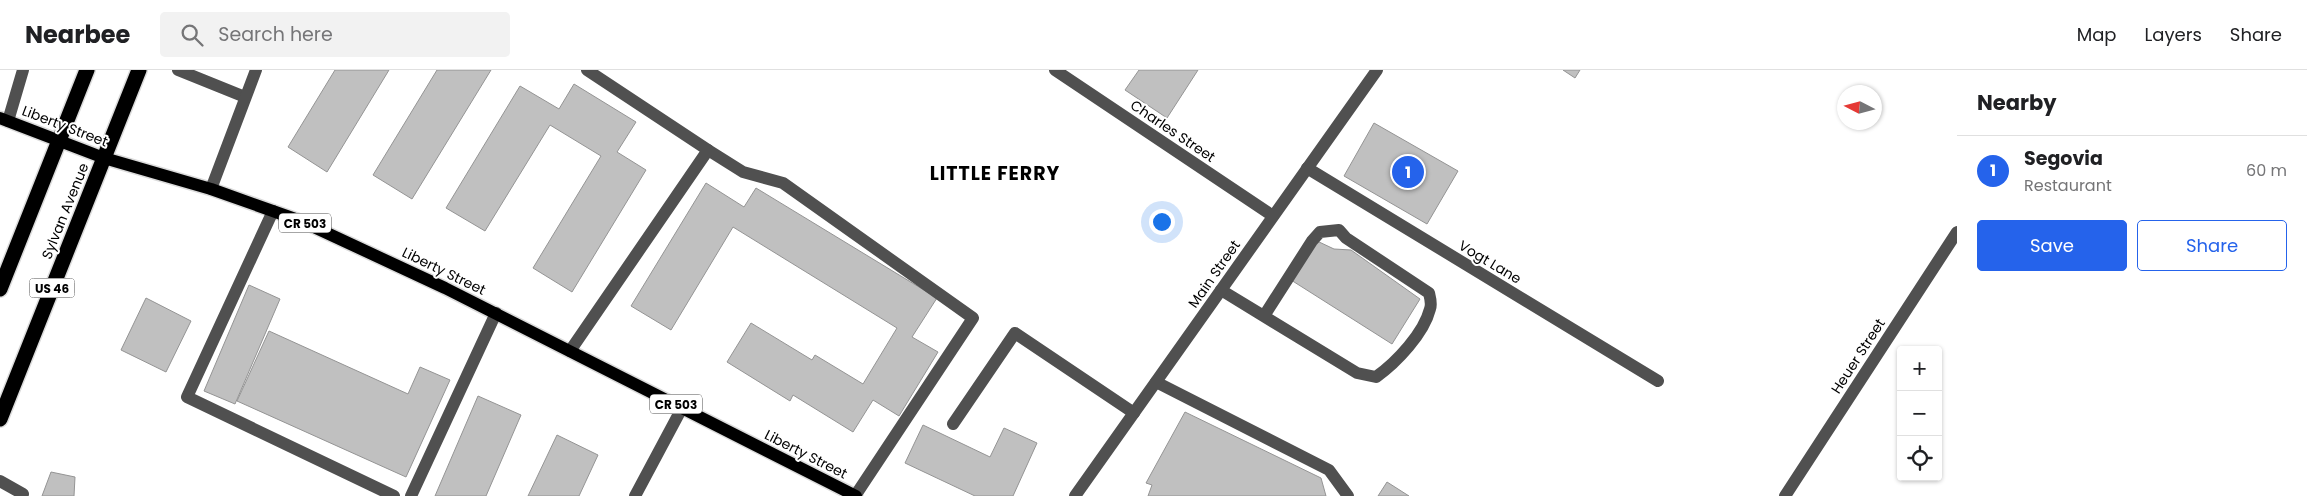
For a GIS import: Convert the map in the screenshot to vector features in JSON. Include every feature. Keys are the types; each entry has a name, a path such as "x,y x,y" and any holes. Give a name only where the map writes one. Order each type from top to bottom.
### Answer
{"highway":[{"path":"0,288 87,70"},
{"name":"Sylvan Avenue","path":"0,419 139,70"}],"main road":[{"name":"Liberty Street","path":"4,119 104,158 210,189 301,221 496,313 855,496"}],"street":[{"path":"4,119 23,70"},
{"path":"178,70 245,98"},
{"path":"210,189 256,70"},
{"path":"587,70 743,172 783,183 973,318 855,496"},
{"name":"Charles Street","path":"1055,70 1273,216"},
{"name":"Main Street","path":"1075,496 1377,70"},
{"path":"570,351 708,150"},
{"name":"Vogt Lane","path":"1307,168 1658,381"},
{"path":"273,211 187,397 394,496"},
{"path":"1221,290 1357,373 1376,377 1395,363 1420,329 1431,308 1429,293 1346,238 1339,230 1320,232 1312,240 1264,316"},
{"name":"Heuer Street","path":"1785,496 1957,232"},
{"path":"411,496 496,313"},
{"path":"953,424 1015,333 1134,413"},
{"path":"1156,382 1329,470 1348,496"},
{"path":"635,496 682,408"},
{"path":"0,480 23,494 22,496"}],"building":[{"path":"335,70 389,70 327,172 288,147"},
{"path":"437,70 491,70 412,199 373,175"},
{"path":"1139,70 1198,70 1167,118 1125,90"},
{"path":"1563,70 1580,70 1575,78"},
{"path":"574,84 636,122 617,152 646,170 572,292 533,268 601,156 550,125 485,231 446,208 520,86 559,109"},
{"path":"1374,123 1458,171 1427,224 1344,176"},
{"path":"706,183 744,207 756,188 937,298 912,337 938,352 899,416 873,400 853,432 793,395 790,401 727,362 751,323 812,360 815,355 863,384 897,328 733,227 671,330 631,306"},
{"path":"1317,241 1334,249 1351,250 1420,299 1392,344 1291,280"},
{"path":"249,285 280,299 235,404 204,391"},
{"path":"146,298 191,321 166,372 121,350"},
{"path":"269,331 408,394 420,367 450,380 406,477 237,401"},
{"path":"478,396 521,415 486,496 435,496"},
{"path":"1185,412 1321,478 1326,496 1148,496 1152,485 1146,483"},
{"path":"923,425 990,457 1004,428 1037,443 1013,496 975,496 905,463"},
{"path":"557,435 598,455 579,496 528,496"},
{"path":"51,472 75,477 74,496 42,496"},
{"path":"1387,482 1409,496 1378,496"}],"place":[{"name":"Segovia","path":"1408,172"}],"district":[{"name":"LITTLE FERRY","path":"995,173"}]}
